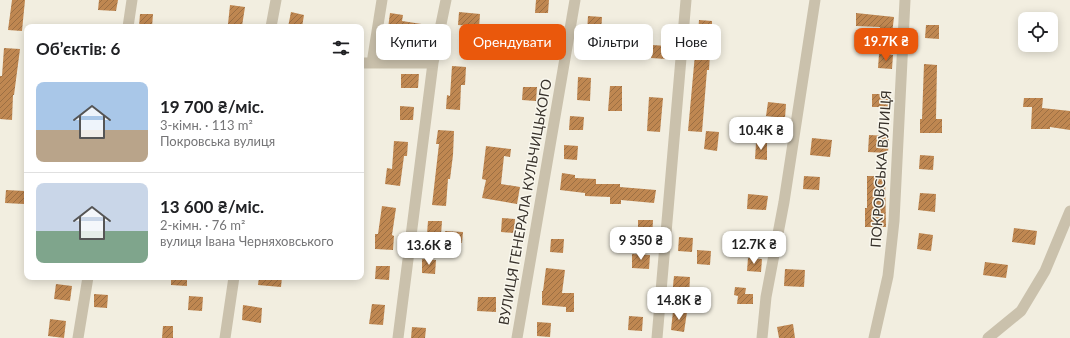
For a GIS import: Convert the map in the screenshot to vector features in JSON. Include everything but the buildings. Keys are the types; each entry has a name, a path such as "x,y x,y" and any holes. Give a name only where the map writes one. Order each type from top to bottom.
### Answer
{"street":[{"path":"128,24 132,0"},
{"path":"272,24 276,0"},
{"path":"382,0 366,63 432,63"},
{"path":"398,338 432,63 446,0"},
{"name":"ВУЛИЦЯ ГЕНЕРАЛА КУЛЬЧИЦЬКОГО","path":"517,338 575,0"},
{"path":"657,338 686,0"},
{"path":"762,338 766,297 784,202 815,0"},
{"name":"ПОКРОВСЬКА ВУЛИЦЯ","path":"874,338 888,276 894,221 905,0"},
{"path":"988,338 1021,311 1045,271 1070,211"},
{"path":"78,338 88,280"},
{"path":"225,338 234,280"}]}
